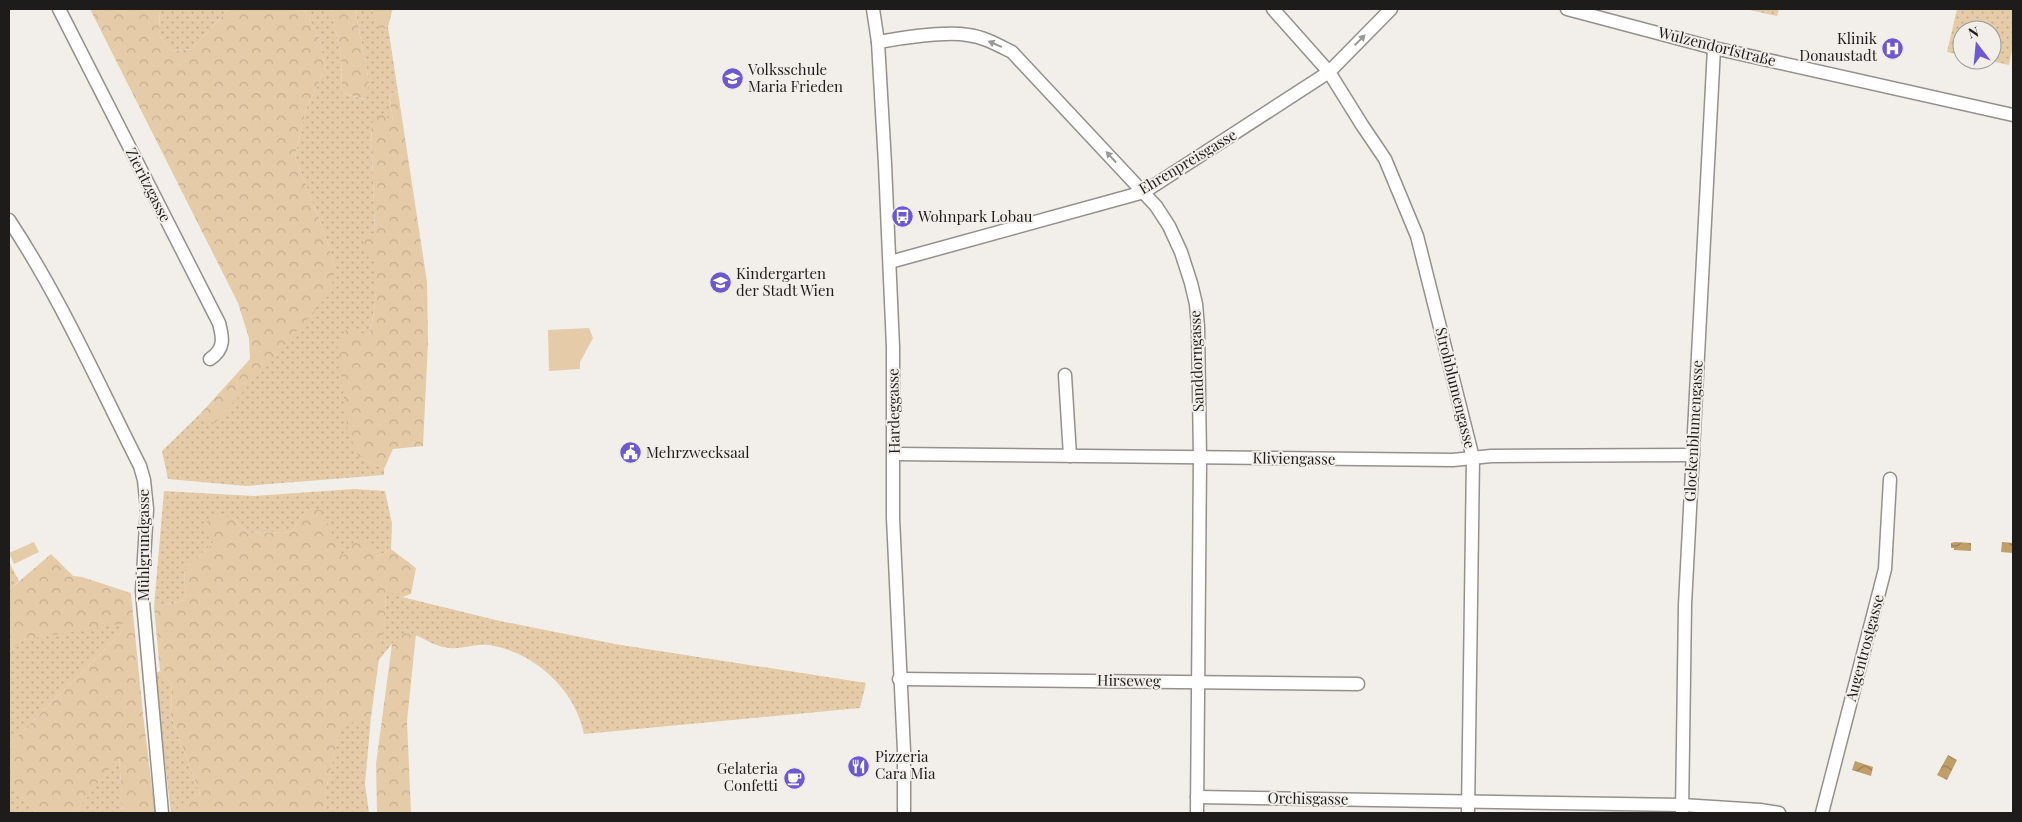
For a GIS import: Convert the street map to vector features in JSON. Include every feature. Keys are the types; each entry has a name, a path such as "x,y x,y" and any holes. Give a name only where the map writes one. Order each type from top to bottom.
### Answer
{"street":[{"name":"Zieritzgasse","path":"59,9 218,323 223,340 219,353 210,359"},
{"name":"Hardeggasse","path":"873,9 878,42 890,262 895,454 893,518 899,678 904,751 904,813"},
{"name":"Strohblumengasse","path":"1273,9 1329,72 1385,159 1414,227 1473,458 1468,808"},
{"name":"Ehrenpreisgasse","path":"890,262 1144,192 1329,72 1391,9"},
{"name":"Wulzendorfstraße","path":"1567,9 1714,48 2013,115"},
{"name":"Sanddorngasse","path":"878,42 967,35 990,41 1012,52 1144,192 1169,226 1177,243 1191,283 1196,304 1198,328 1200,458 1197,813"},
{"name":"Glockenblumengasse","path":"1682,809 1685,604 1714,48"},
{"name":"Mühlgrundgasse","path":"9,220 62,309 140,466 144,480 147,509 142,591 162,813"},
{"path":"1065,375 1070,456"},
{"name":"Kliviengasse","path":"895,454 1453,460 1491,456 1694,455"},
{"name":"Augentrostgasse","path":"1822,813 1885,569 1890,480"},
{"name":"Hirseweg","path":"899,678 1358,684"},
{"name":"Orchisgasse","path":"1197,797 1468,808 1760,810 1779,813"}],"green space":[{"path":"90,9 159,9 160,37 172,51 192,49 229,9 304,9 320,40 325,69 306,109 295,157 327,240 335,268 331,292 215,423 204,421 201,413 250,359 249,338 238,303"},
{"path":"159,9 229,9 192,49 172,51 160,37"},
{"path":"304,9 331,9 341,56 342,93 364,99 369,82 355,9 372,9 379,29 388,27 398,92 389,94 393,122 371,124 375,235 363,235 373,253 377,283 369,336 359,457 384,469 384,475 246,486 168,479 162,451 201,413 204,421 335,268 327,240 295,157 306,109 325,69 320,40"},
{"path":"331,9 355,9 369,82 365,99 342,93 341,56"},
{"path":"372,9 394,9 388,27 379,30"},
{"path":"1745,9 1779,9 1777,16"},
{"path":"1957,9 2013,9 2013,45 2009,65 2002,64 2002,20 1954,20"},
{"path":"1952,30 1952,53 1947,52"},
{"path":"398,92 427,282 428,342 423,446 393,449 384,469 359,457 348,432 337,342 347,329 369,335 376,295 375,264 373,254 364,249 363,235 375,235 371,124 381,114 393,121 389,94"},
{"path":"589,328 593,338 580,362 580,369 549,371 548,330"},
{"path":"354,489 385,491 392,524 391,549 378,556 356,540 343,557 307,509 291,532 248,533 232,518 215,541 184,570 186,600 154,607 164,491 254,496"},
{"path":"307,509 321,510 343,556 356,540 363,539 378,556 391,549 416,568 411,594 402,597 385,590 386,608 371,717 341,726 327,785 327,813 179,813 178,806 200,794 171,716 172,685 160,671 154,607 186,600 184,570 215,541 205,525 213,513 232,518 248,533 291,532"},
{"path":"34,542 39,552 14,564 9,553"},
{"path":"51,554 73,576 82,577 131,593 155,813 123,813 119,756 75,813 37,813 11,786 9,787 9,745 116,638 126,623 22,640 9,653 9,590"},
{"path":"9,562 19,581 9,590"},
{"path":"385,589 402,597 500,621 615,644 866,683 860,708 584,734 572,702 562,688 536,664 506,649 489,645 449,648 437,645 416,635 405,633 392,644 377,662 386,608"},
{"path":"127,622 116,638 9,745 9,653 21,640"},
{"path":"404,633 416,634 407,721 411,813 377,813 376,764 392,644"},
{"path":"160,671 172,685 171,716 200,794 179,806 179,813 171,813 154,674"},
{"path":"371,717 365,784 369,813 327,813 327,785 341,725"},
{"path":"119,755 123,813 75,813"},
{"path":"11,785 37,813 9,813 9,787"}],"water":[{"path":"2002,542 2013,543 2013,553 2001,552"},
{"path":"1951,543 1971,543 1971,551 1954,550 1954,548 1951,548"},
{"path":"1948,755 1957,760 1947,780 1937,775"},
{"path":"1855,761 1873,767 1871,776 1852,770"}],"place":[{"name":"Klinik Donaustadt","path":"1893,48"},
{"name":"Volksschule Maria Frieden","path":"732,79"},
{"name":"Wohnpark Lobau","path":"902,217"},
{"name":"Kindergarten der Stadt Wien","path":"720,283"},
{"name":"Mehrzwecksaal","path":"630,453"},
{"name":"Pizzeria Cara Mia","path":"859,766"},
{"name":"Gelateria Confetti","path":"794,778"}]}
